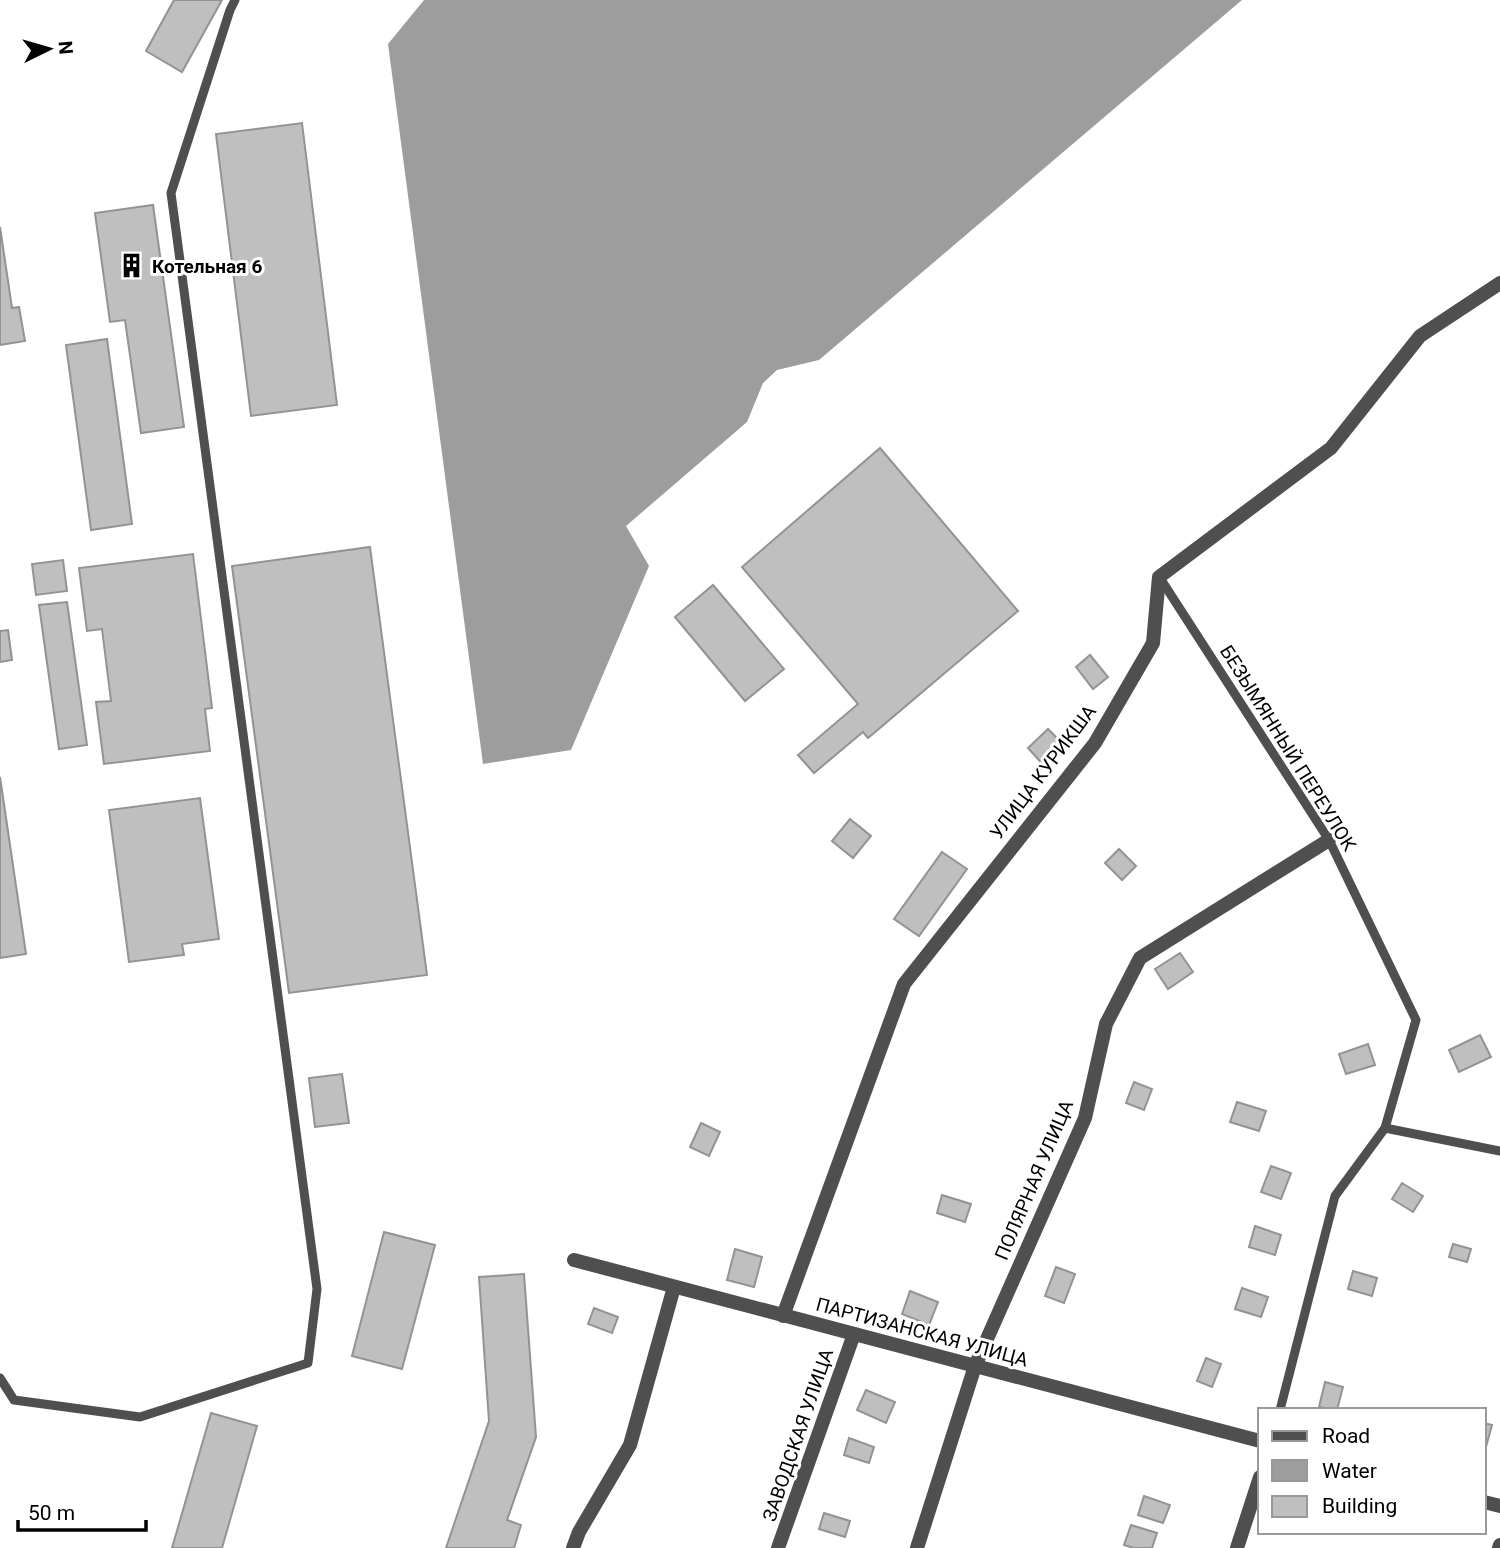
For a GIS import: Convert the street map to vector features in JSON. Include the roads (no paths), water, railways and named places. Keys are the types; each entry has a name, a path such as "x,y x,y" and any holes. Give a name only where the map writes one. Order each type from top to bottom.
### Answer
{"street":[{"path":"1159,577 1331,448 1420,336 1500,283"},
{"name":"УЛИЦА КУРИКША","path":"783,1315 904,984 1095,743 1153,643 1159,577"},
{"name":"ПОЛЯРНАЯ УЛИЦА","path":"917,1548 975,1366 1085,1118 1106,1024 1140,958 1329,840"},
{"name":"ПАРТИЗАНСКАЯ УЛИЦА","path":"574,1261 1258,1440"},
{"path":"573,1548 579,1532 630,1445 674,1287"},
{"name":"ЗАВОДСКАЯ УЛИЦА","path":"778,1548 854,1334"},
{"path":"1237,1548 1258,1483"}],"lane":[{"path":"0,1378 14,1400 140,1418 308,1363 317,1289 171,193 230,10 236,0"},
{"name":"БЕЗЫМЯННЫЙ ПЕРЕУЛОК","path":"1159,577 1329,840 1416,1020 1385,1129 1335,1196 1281,1408"},
{"path":"1385,1129 1500,1151"}],"water":[{"path":"424,0 1242,0 819,360 777,370 763,383 747,422 626,526 649,566 571,750 483,764 388,44"}],"place":[{"name":"Котельная 6","path":"132,266"}]}
